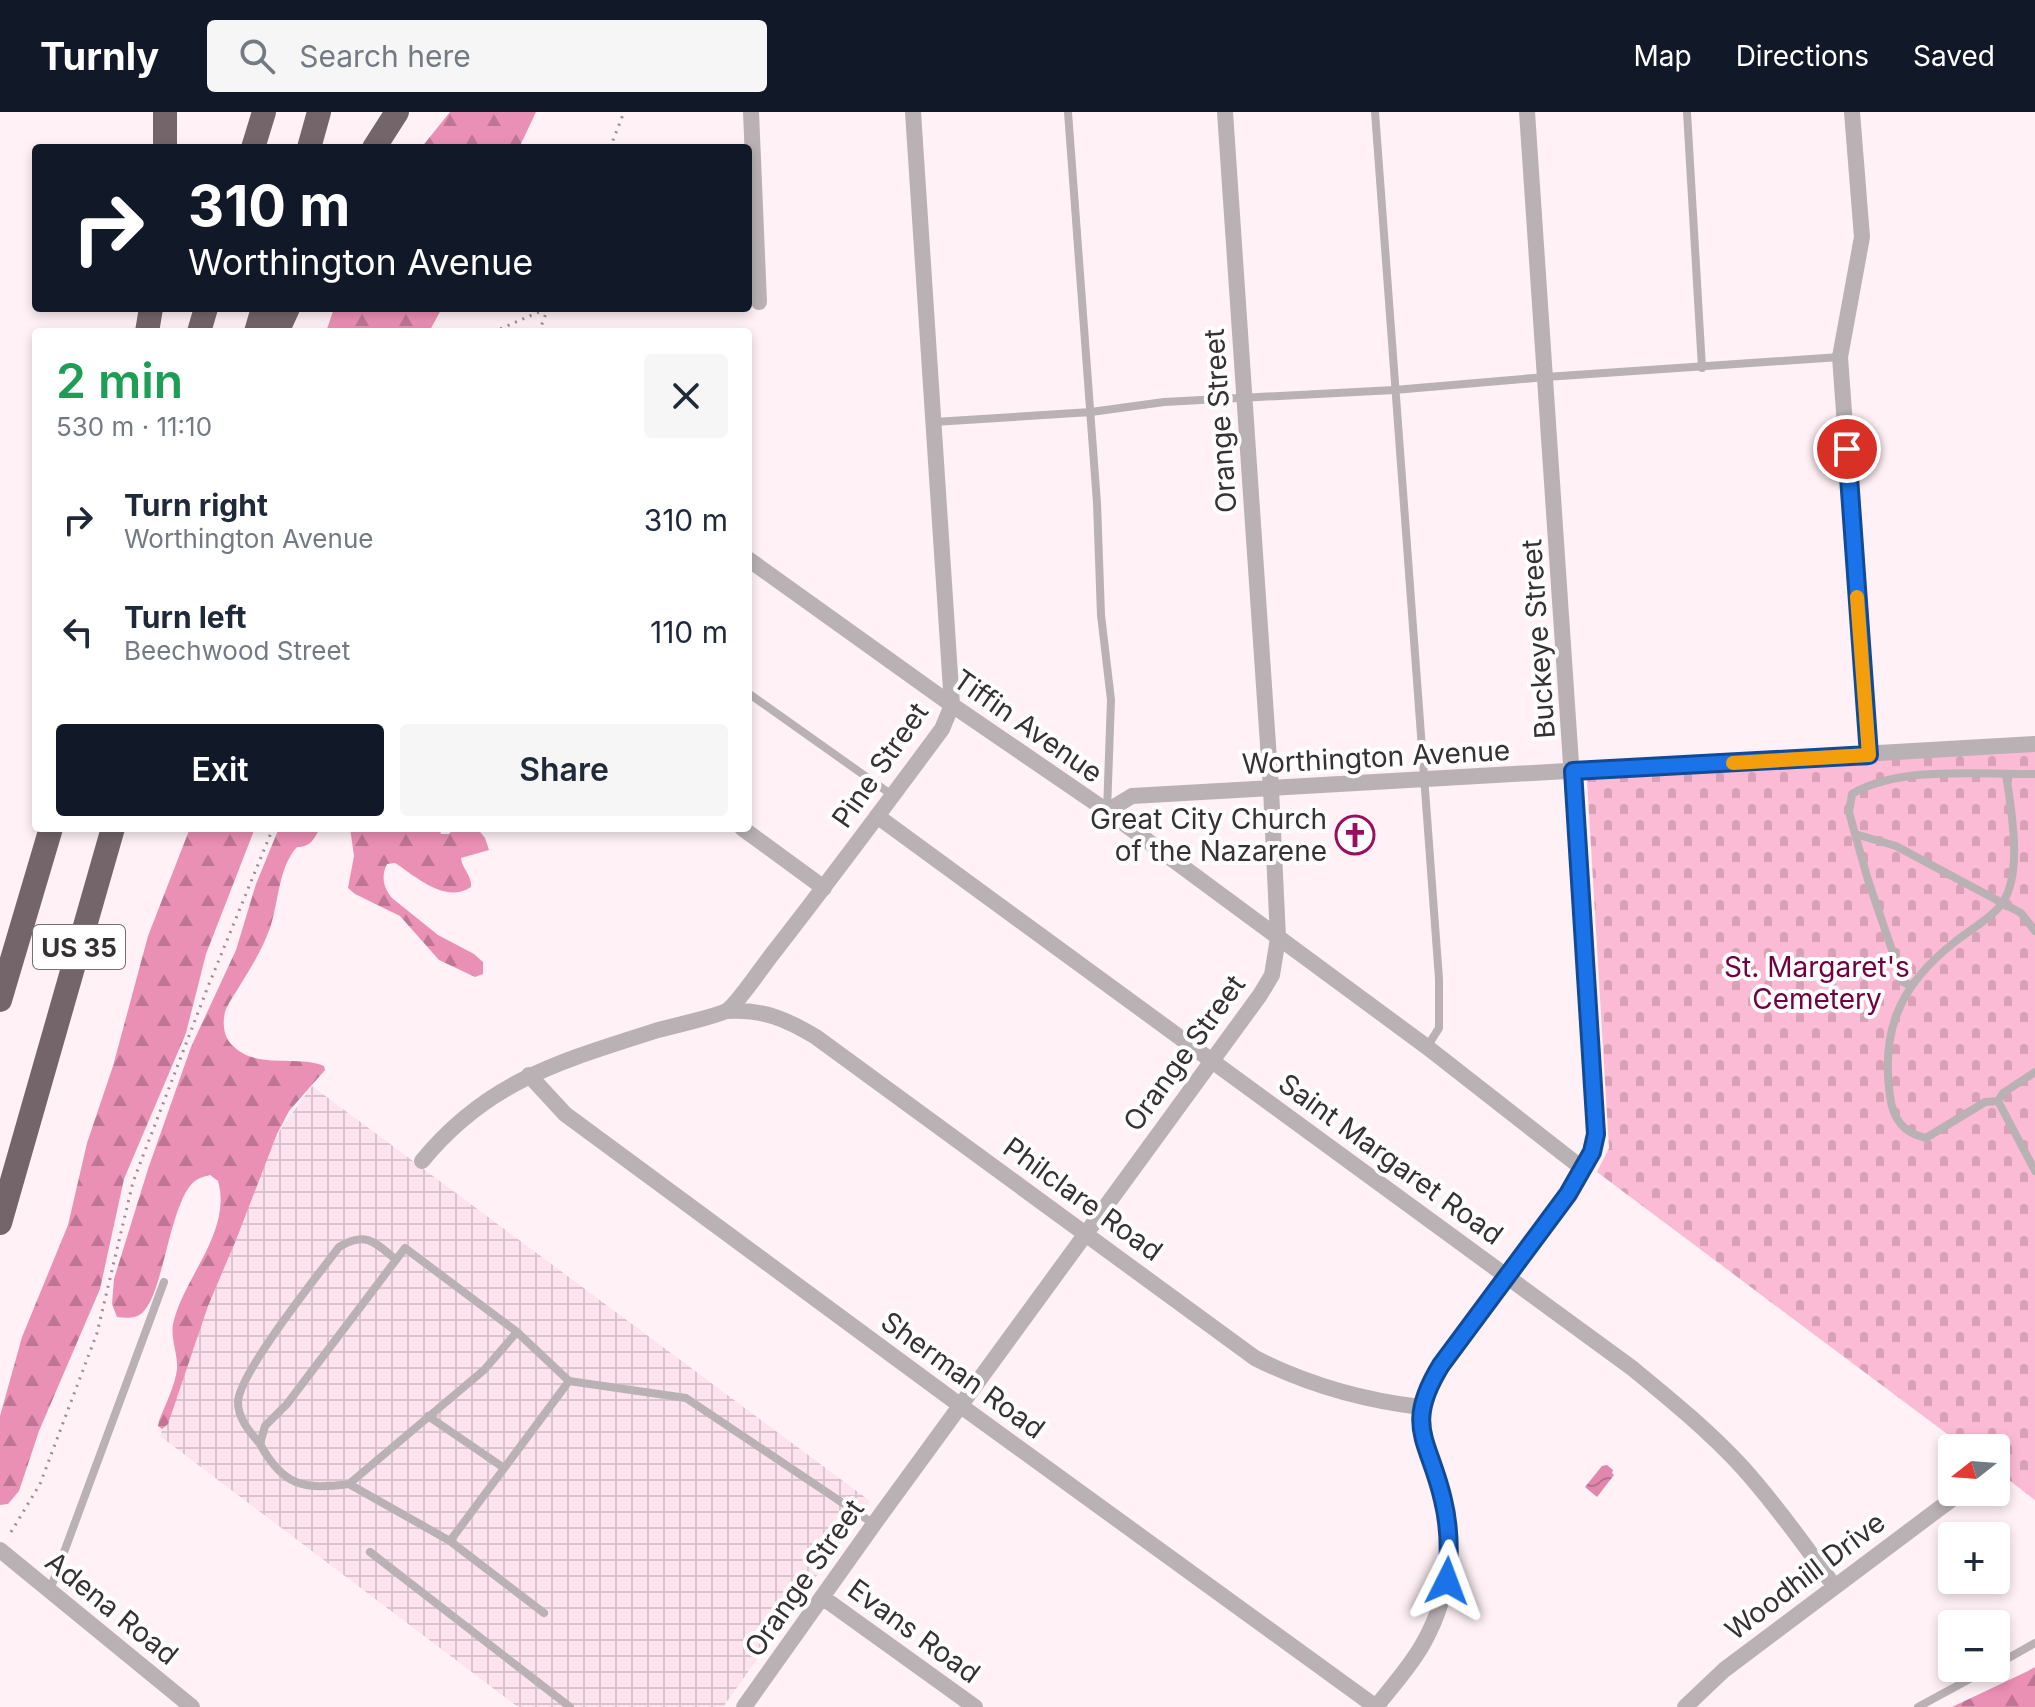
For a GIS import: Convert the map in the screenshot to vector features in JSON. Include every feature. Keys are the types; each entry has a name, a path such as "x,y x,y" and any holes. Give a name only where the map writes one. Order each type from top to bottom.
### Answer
{"highway":[{"path":"165,112 165,144"},
{"path":"254,144 264,112"},
{"path":"310,144 319,112"},
{"path":"377,144 397,112"},
{"name":"US 35","path":"0,1000 50,832"},
{"name":"US 35","path":"0,1223 112,832"}],"street":[{"path":"751,112 759,302"},
{"name":"Pine Street","path":"727,1011 824,888 942,729 952,705 913,112"},
{"name":"Orange Street","path":"744,1707 1272,975 1278,938 1271,789 1225,112"},
{"name":"Buckeye Street","path":"1420,1407 1441,1365 1508,1277 1583,1169 1592,1152 1596,1134 1527,112"},
{"path":"1852,112 1862,237 1840,357 1869,755"},
{"name":"Tiffin Avenue","path":"752,562 1107,811 1427,1047 1583,1169"},
{"name":"Worthington Avenue","path":"1107,811 1132,796 2035,744"},
{"name":"Saint Margaret Road","path":"877,816 1632,1368 1710,1435 1772,1501 1834,1586"},
{"path":"747,832 824,888"},
{"path":"422,1161 444,1134 467,1114 529,1075 563,1061 727,1011"},
{"name":"Philclare Road","path":"727,1011 771,1013 816,1037 1266,1364 1302,1380 1355,1397 1420,1407"},
{"name":"Sherman Road","path":"529,1075 565,1114 1376,1707"},
{"path":"1376,1707 1423,1645 1439,1611 1447,1581 1449,1529 1420,1425 1420,1407"},
{"name":"Woodhill Drive","path":"1685,1707 1724,1670 1942,1506"},
{"name":"Adena Road","path":"0,1550 192,1707"},
{"name":"Evans Road","path":"822,1597 975,1707"}],"lane":[{"path":"1068,112 1091,412 1101,615 1111,700 1107,811"},
{"path":"1375,112 1439,1016 1439,1028 1427,1047"},
{"path":"1687,112 1702,368"},
{"path":"934,422 1091,412 1164,402 1245,400 1840,357"},
{"path":"752,696 893,795"},
{"path":"1998,1101 1985,1102 1926,1138 1912,1135 1894,1117 1888,1057 1891,1032 1910,985 1930,960 2002,903 2012,882 2006,774"},
{"path":"1910,985 1903,982 1855,834 1849,812 1852,794 1865,787 1909,776 2035,774"},
{"path":"1855,834 1896,846 2021,913 2035,931"},
{"path":"1998,1101 2003,1093 2035,1072"},
{"path":"1998,1101 2035,1171"},
{"path":"396,1260 373,1241 350,1241 339,1247 240,1387 238,1404 242,1419 272,1466 292,1483 321,1488 349,1484 484,1370 517,1332"},
{"path":"260,1444 265,1426 287,1404 405,1248 517,1332 569,1381 686,1398 874,1524"},
{"path":"49,1591 164,1282"},
{"path":"450,1541 569,1381"},
{"path":"428,1416 504,1468"},
{"path":"349,1484 450,1541 544,1613"},
{"path":"370,1552 570,1707"},
{"path":"2010,1657 2035,1643"},
{"path":"1918,1707 1964,1682"}],"path":[{"path":"612,144 624,112"},
{"path":"502,328 539,312"},
{"path":"11,1532 40,1484 97,1333 133,1182 271,832"}],"shaded area":[{"path":"312,1086 870,1501 723,1707 518,1707 160,1436 230,1234 280,1130"}],"green space":[{"path":"450,112 536,112 521,144 424,144"},
{"path":"333,312 440,312 431,328 327,328"},
{"name":"St. Margaret's Cemetery","path":"2035,748 2035,1500 2010,1481 2010,1434 1947,1434 1597,1172 1609,1148 1587,780"},
{"path":"188,832 253,832 206,954 186,1033 124,1179 100,1289 39,1431 19,1491 8,1504 0,1505 0,1416 22,1337 68,1225 87,1143 113,1066 148,936"},
{"path":"277,832 318,832 309,844 297,847 286,865 267,935 226,1009 224,1023 228,1040 241,1052 264,1060 312,1063 324,1066 325,1070 289,1111 277,1134 208,1306 168,1424 162,1429 158,1426 159,1421 177,1369 172,1332 174,1320 219,1217 221,1199 218,1181 210,1175 198,1179 188,1188 174,1222 157,1286 142,1313 127,1318 117,1317 112,1304 114,1279 191,1047 236,950 256,884"},
{"path":"351,832 480,832 489,850 461,858 471,887 461,891 441,891 395,863 387,864 384,877 392,898 438,935 474,954 483,962 483,974 475,977 439,960 400,916 348,888 354,856"},
{"path":"2035,1667 2035,1707 1952,1707 2010,1682"}],"water":[{"path":"1607,1465 1614,1475 1597,1497 1585,1487 1602,1466"}],"slow traffic":[{"path":"1733,763 1869,755 1857,597"}],"place":[{"name":"Great City Church of the Nazarene","path":"1355,835"}],"route":[{"path":"1447,1581 1449,1529 1420,1425 1420,1407 1441,1365 1568,1194 1592,1152 1596,1134 1573,771 1869,755 1847,449"}]}
